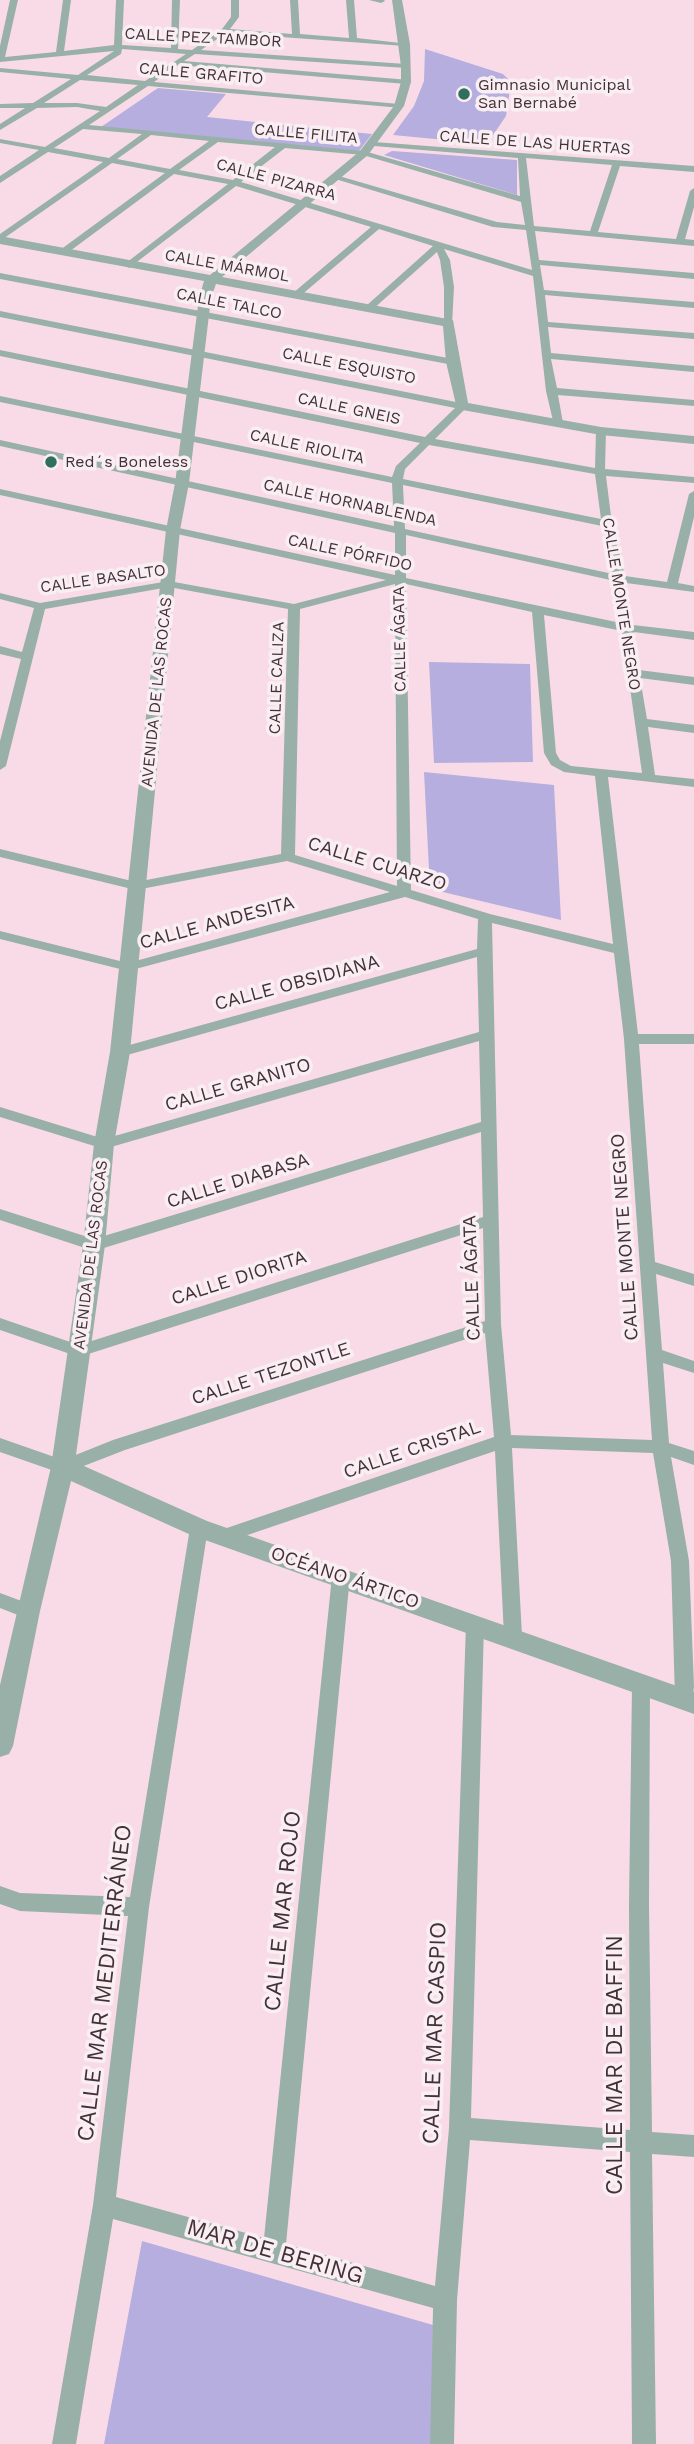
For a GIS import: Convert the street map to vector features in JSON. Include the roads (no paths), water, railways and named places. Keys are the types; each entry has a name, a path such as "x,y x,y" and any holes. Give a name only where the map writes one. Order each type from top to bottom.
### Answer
{"street":[{"path":"1,60 14,0"},
{"path":"60,53 67,0"},
{"path":"0,128 118,52 120,0"},
{"path":"175,48 176,0"},
{"path":"0,180 227,29 235,17 235,0"},
{"path":"293,0 296,35"},
{"path":"349,0 353,40"},
{"path":"211,280 369,149 399,106 406,74 405,44 384,0"},
{"path":"227,29 405,44"},
{"name":"CALLE PEZ TAMBOR","path":"1,60 119,47 175,48 406,74"},
{"path":"177,63 406,74"},
{"name":"CALLE GRAFITO","path":"0,70 399,106"},
{"path":"0,106 77,105 106,109"},
{"name":"CALLE FILITA","path":"79,126 282,146 369,149 525,200"},
{"path":"0,239 148,134"},
{"path":"63,252 215,140"},
{"name":"CALLE PIZARRA","path":"0,141 236,183 538,275"},
{"path":"129,265 282,146"},
{"name":"CALLE DE LAS HUERTAS","path":"369,149 522,156 694,169"},
{"path":"522,156 525,200 538,275 546,356 558,423"},
{"path":"593,234 617,163"},
{"path":"336,178 496,225 694,243"},
{"path":"680,242 694,191"},
{"path":"296,295 376,227"},
{"name":"CALLE MÁRMOL","path":"0,239 449,323"},
{"path":"369,308 438,246 445,260 453,362 462,406 400,468 397,482"},
{"path":"536,262 694,276"},
{"name":"CALLE TALCO","path":"0,276 453,362"},
{"name":"AVENIDA DE LAS ROCAS","path":"1,1741 28,1611 63,1467 94,1245 104,1144 120,1052 173,530 183,483 202,315 211,280"},
{"path":"540,292 694,305"},
{"name":"CALLE ESQUISTO","path":"0,314 462,406 601,430 694,440"},
{"path":"544,324 694,336"},
{"name":"CALLE GNEIS","path":"0,353 427,441 600,472 694,480"},
{"path":"546,356 694,369"},
{"path":"551,391 694,403"},
{"name":"CALLE RIOLITA","path":"0,399 607,524"},
{"name":"CALLE MONTE NEGRO","path":"601,430 600,472 607,524 620,579 649,777"},
{"name":"CALLE HORNABLENDA","path":"0,443 620,579 694,589"},
{"name":"CALLE ÁGATA","path":"397,482 400,530 404,893"},
{"name":"CALLE PÓRFIDO","path":"0,492 538,610 626,628 694,636"},
{"path":"672,586 694,494"},
{"name":"CALLE CALIZA","path":"288,857 295,607 399,580"},
{"name":"CALLE BASALTO","path":"0,596 40,606 169,584 295,607"},
{"path":"0,766 6,715 40,606"},
{"path":"538,610 550,753 555,762 568,769 694,783"},
{"path":"0,650 26,657"},
{"path":"633,673 694,681"},
{"path":"639,722 694,729"},
{"name":"CALLE MONTE NEGRO","path":"601,772 631,1039 661,1447 687,1564 690,1701"},
{"name":"CALLE CUARZO","path":"0,853 136,886 288,857 485,917 619,950"},
{"name":"CALLE ANDESITA","path":"0,934 128,967 404,893"},
{"name":"CALLE ÁGATA","path":"485,917 493,1324 503,1441 513,1636"},
{"name":"CALLE OBSIDIANA","path":"120,1052 484,951"},
{"name":"CALLE GRANITO","path":"104,1144 488,1034"},
{"path":"631,1039 694,1039"},
{"path":"0,1112 104,1144"},
{"name":"CALLE DIABASA","path":"94,1245 488,1125"},
{"path":"0,1214 94,1245"},
{"name":"CALLE DIORITA","path":"79,1351 491,1220"},
{"path":"648,1265 694,1280"},
{"path":"0,1324 79,1351"},
{"name":"CALLE TEZONTLE","path":"63,1467 119,1445 493,1324"},
{"path":"655,1354 694,1367"},
{"name":"CALLE CRISTAL","path":"224,1536 503,1441 661,1447 694,1458"},
{"name":"OCÉANO ÁRTICO","path":"0,1445 63,1467 199,1528 513,1636 690,1701"},
{"name":"CALLE MAR MEDITERRÁNEO","path":"64,2444 104,2205 139,1907 199,1528"},
{"name":"CALLE MAR ROJO","path":"274,2252 341,1576"},
{"path":"0,1600 28,1611"},
{"name":"CALLE MAR CASPIO","path":"442,2444 445,2300 460,2128 475,1623"},
{"name":"CALLE MAR DE BAFFIN","path":"641,1685 641,2142 645,2444"},
{"path":"0,1895 20,1902 139,1907"},
{"path":"460,2128 694,2146"},
{"name":"MAR DE BERING","path":"104,2205 445,2300"}],"place":[{"name":"Gimnasio Municipal San Bernabé","path":"464,94"},
{"name":"Red´s Boneless","path":"51,462"}]}
